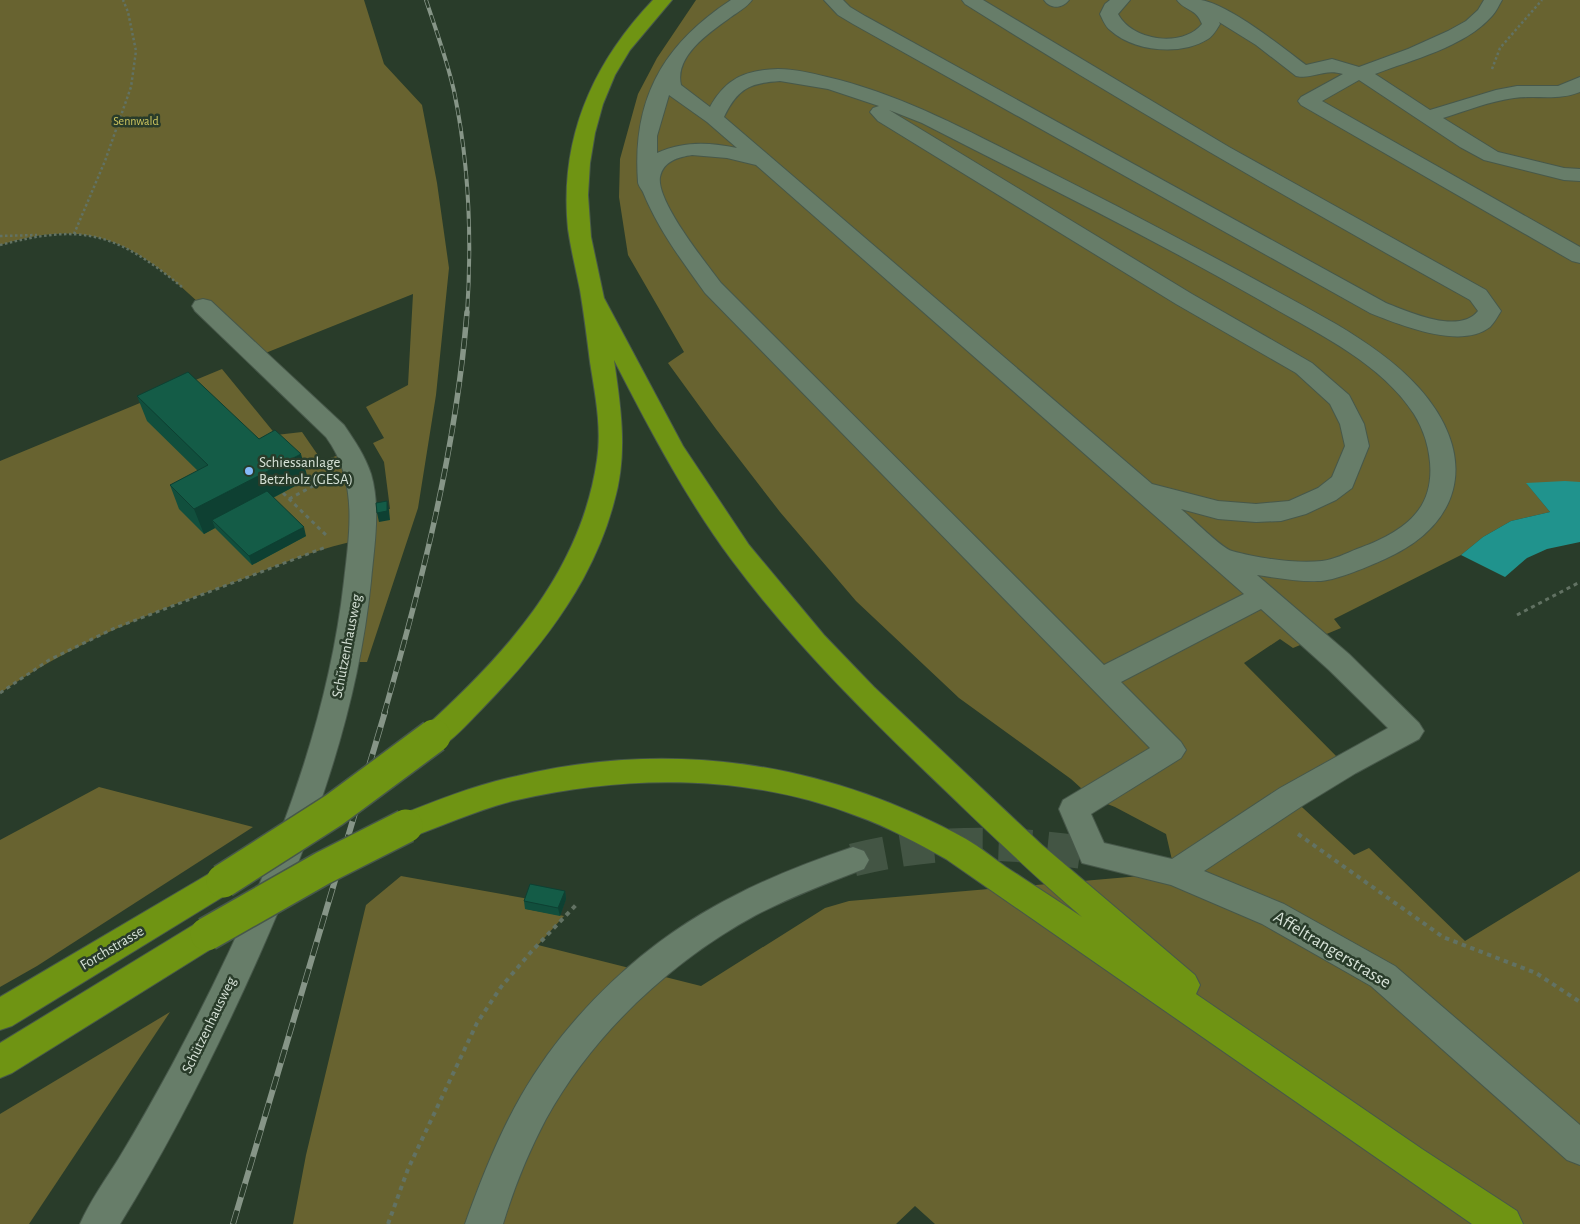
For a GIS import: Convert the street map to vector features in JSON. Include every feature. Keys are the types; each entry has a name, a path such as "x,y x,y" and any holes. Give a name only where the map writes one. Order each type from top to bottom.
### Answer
{"highway":[{"path":"663,0 638,28 616,59 598,92 588,118 580,152 578,188 579,226 584,263 593,299 671,448 715,516 746,559 814,642 864,695 1031,854 1235,1030 1331,1105"},
{"name":"Forchstrasse","path":"0,1015 223,881 334,810 434,736 491,683 540,626 568,582 592,530 606,485 612,440 610,413 593,299"},
{"path":"0,1062 207,934 324,868 406,826 449,808 517,787 580,775 625,770 684,770 735,774 790,783 833,795 907,823 957,850 1331,1105 1409,1161 1504,1224"}],"street":[{"path":"743,0 695,36 669,71 657,100 648,130 646,154 648,183 658,208 714,288 1101,679 1263,596"},
{"path":"833,0 844,11 859,20 1378,308 1413,322 1439,327 1462,328 1477,326 1487,319 1490,310 1478,295 1221,150 1040,44 971,0"},
{"path":"1053,0 1055,2 1060,0"},
{"path":"1122,0 1111,8 1109,14 1114,26 1132,36 1166,43 1197,38 1209,29 1210,18 1207,13 1190,1"},
{"path":"1493,0 1491,6 1466,29 1426,48 1361,73 1308,101 1580,256"},
{"path":"1190,1 1221,15 1264,40 1303,72 1332,65 1361,73 1467,143 1491,156 1564,174 1580,175"},
{"path":"669,71 669,80 673,88 714,118 1142,489 1339,662 1409,731 1345,765 1267,812 1176,873"},
{"path":"714,118 723,100 733,88 749,79 770,75 805,76 929,119 1204,258 1353,344 1384,367 1413,396 1432,424 1442,455 1442,486 1438,504 1426,522 1399,542 1366,557 1324,571 1283,569 1222,559"},
{"path":"1428,117 1516,92 1559,91 1580,83"},
{"path":"866,96 885,117 1176,294 1304,368 1340,400 1355,436 1357,446 1343,482 1327,494 1296,508 1281,512 1256,513 1218,510 1194,505 1142,489"},
{"path":"648,183 651,170 657,162 682,151 697,149 723,150 762,161"},
{"name":"Schützenhausweg","path":"99,1224 157,1125 210,1026 282,866 304,806 338,696 352,633 358,589 362,500 358,469 350,451 336,431 203,306"},
{"name":"Affeltrangerstrasse","path":"1101,679 1171,750 1074,809 1093,854 1176,873 1273,914 1383,976 1580,1148"},
{"path":"484,1224 508,1159 525,1124 556,1073 596,1021 650,970 718,920 789,883 853,860"}],"path":[{"path":"74,234 105,161 131,87 136,51 124,0"},
{"path":"1516,92 1491,68 1500,48 1542,0"},
{"path":"0,236 74,234 107,240 140,254 203,306"},
{"path":"0,245 44,235"},
{"path":"289,499 316,485"},
{"path":"283,493 329,538"},
{"path":"0,693 50,660 108,632 301,556"},
{"path":"1517,615 1580,582"},
{"path":"1267,812 1442,937 1536,973 1580,1002"},
{"path":"388,1224 408,1169 484,1010 501,987 547,934 578,903"}],"green space":[{"name":"Sennwald","path":"0,0 364,0 384,64 422,105 437,183 449,268 436,395 418,508 367,662 346,662 361,540 344,543 295,558 112,630 56,659 0,693 0,461 222,369 276,435 302,432 322,461 350,451 363,513 390,509 384,462 373,443 384,438 366,407 408,385 413,294 258,356 175,282 153,264 131,250 109,241 85,235 60,234 32,237 0,245"},
{"path":"696,0 1580,0 1580,482 1527,484 1550,512 1511,521 1483,537 1461,555 1334,619 1341,628 1293,648 1280,639 1244,663 1345,765 1291,797 1354,855 1369,848 1465,941 1580,871 1580,1224 935,1224 915,1206 896,1224 293,1224 306,1155 366,905 401,876 529,899 526,909 564,916 538,945 701,986 825,908 849,901 1175,873 1166,834 1115,807 1092,798 1071,779 959,698 856,601 780,512 668,363 684,352 628,255 619,197 620,159 638,94 657,58"},
{"path":"99,787 253,827 37,966 0,987 0,840"},
{"path":"170,1012 29,1224 0,1224 0,1114"}],"water":[{"path":"1580,482 1580,542 1547,549 1527,558 1505,577 1461,555 1483,537 1511,521 1550,512 1526,483"}],"building":[{"path":"188,372 259,439 275,430 301,454 194,509 170,485 208,465 137,396"},
{"path":"267,491 304,527 249,556 212,520"},
{"path":"387,501 387,511 377,513 376,503"},
{"path":"530,884 565,891 558,908 524,901"}],"tunnel":[{"path":"853,860 914,848 973,844 1031,846 1093,854"}],"railway":[{"path":"426,0 451,79 463,146 469,230 467,314"},
{"path":"384,714 436,515 455,414 467,312"},
{"path":"233,1224 385,712"}],"place":[{"name":"Schiessanlage Betzholz (GESA)","path":"249,471"}]}
